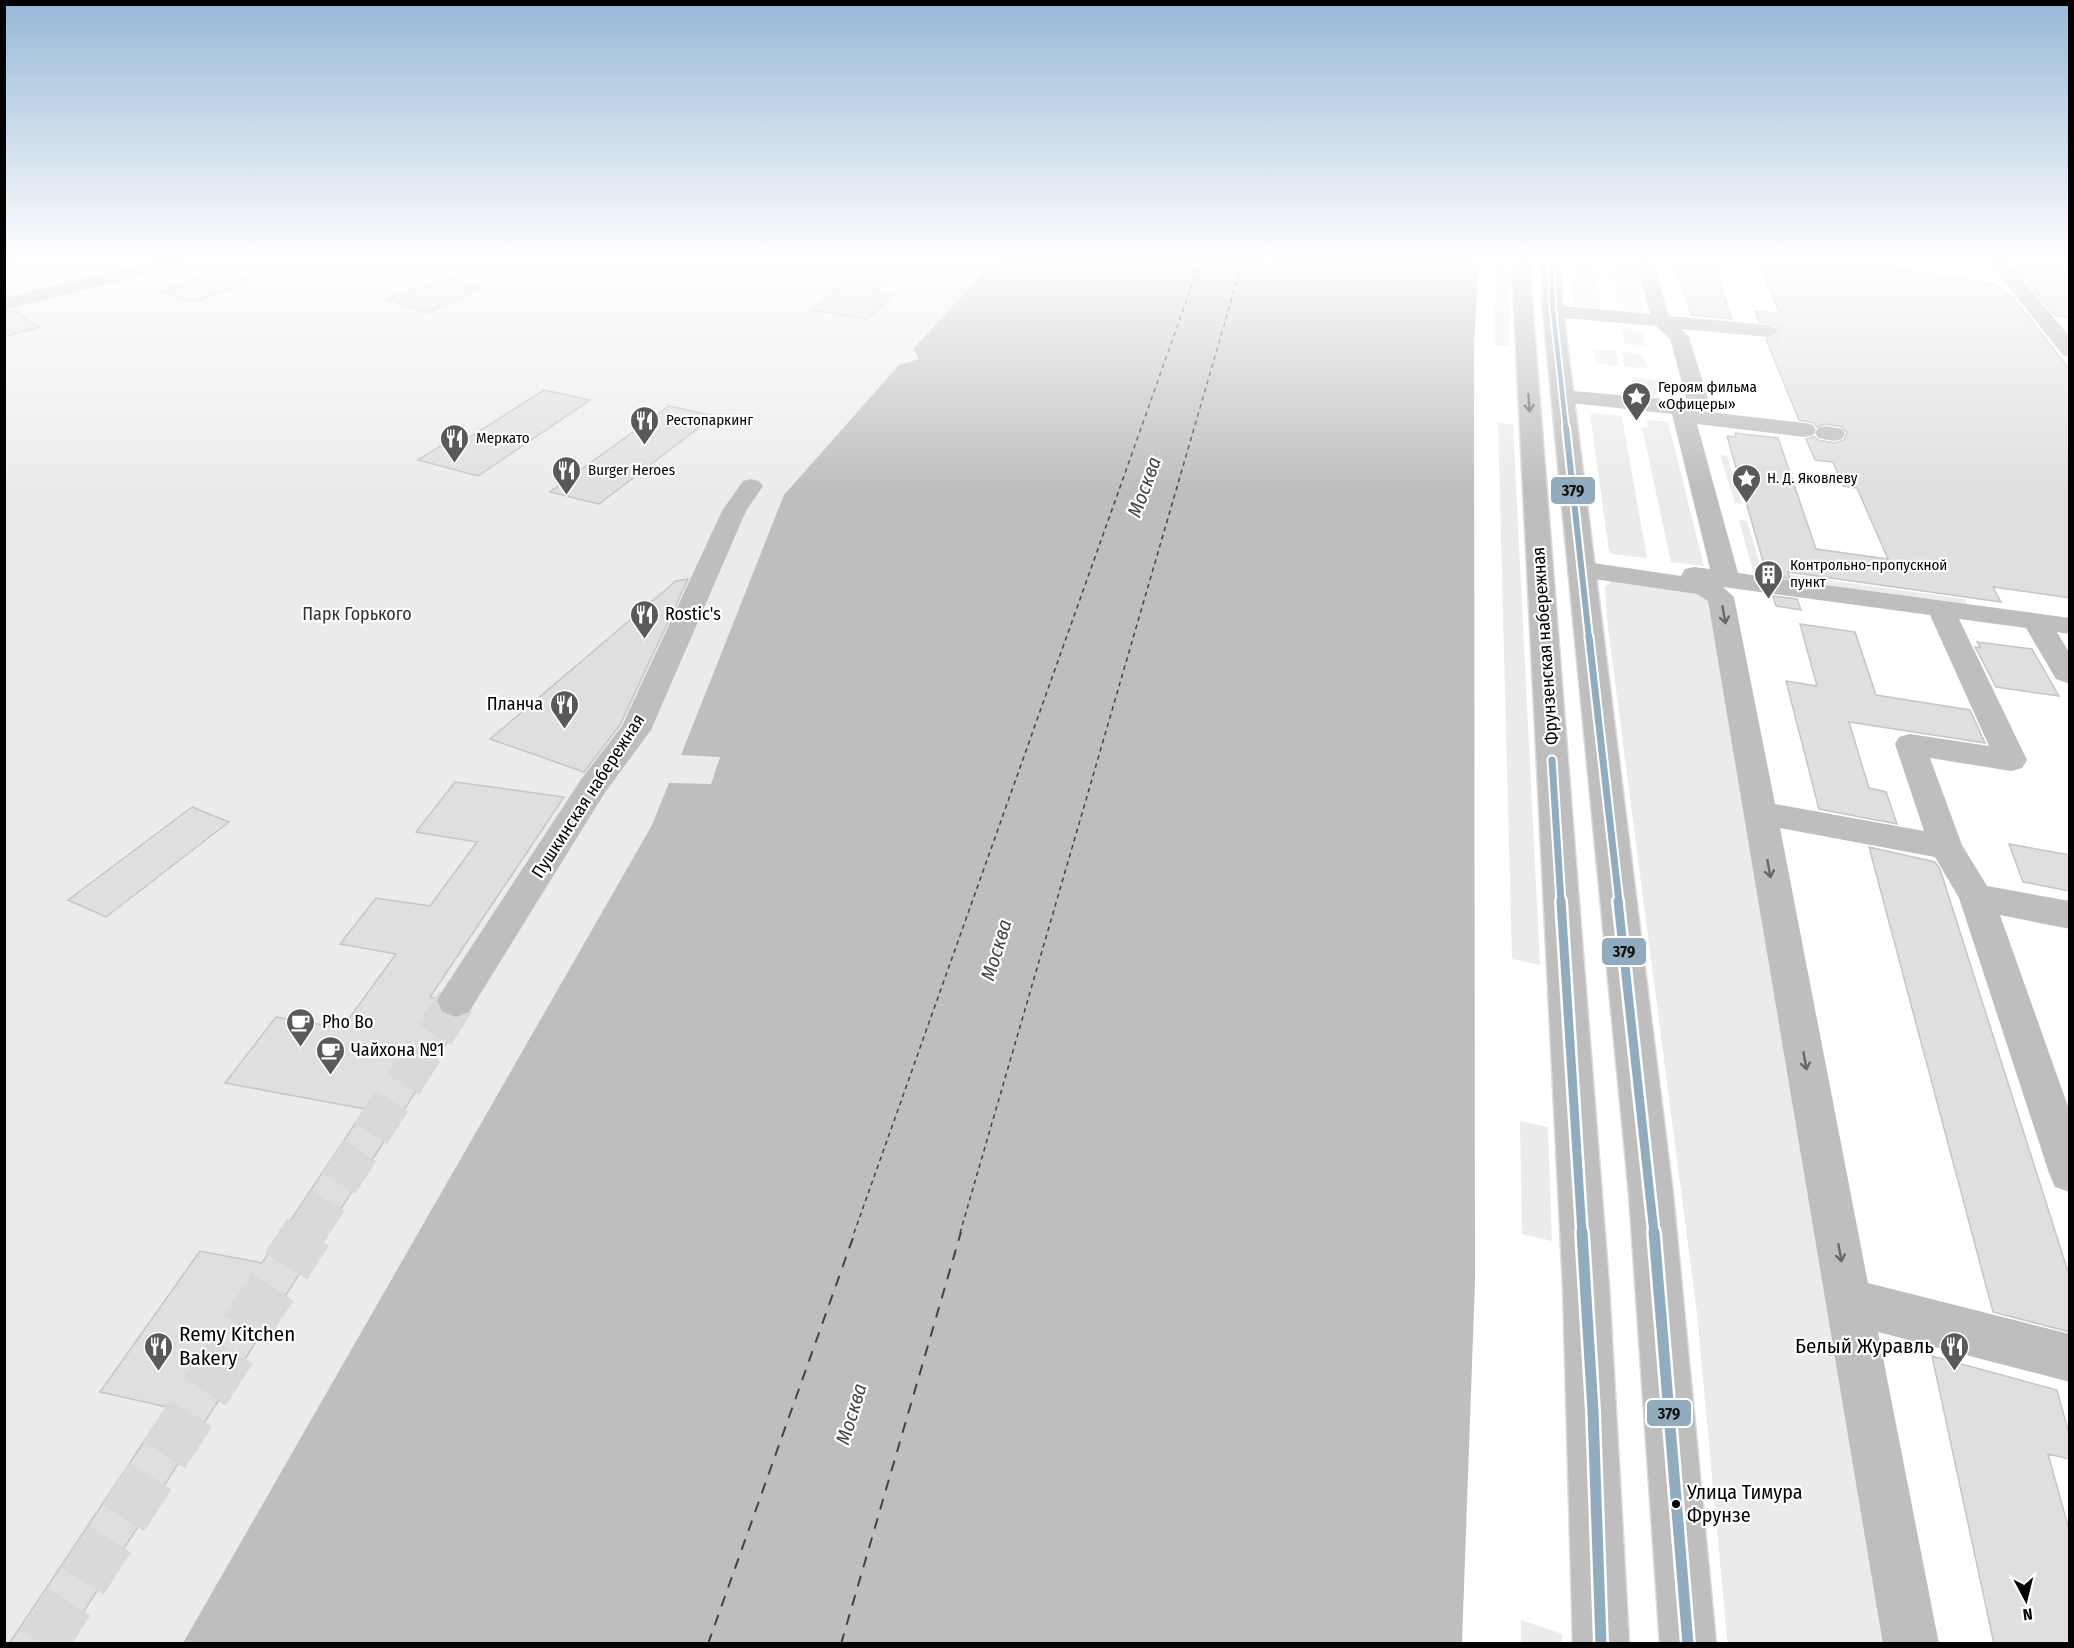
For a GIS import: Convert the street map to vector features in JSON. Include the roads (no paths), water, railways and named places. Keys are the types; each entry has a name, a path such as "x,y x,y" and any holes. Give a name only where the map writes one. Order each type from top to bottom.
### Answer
{"main road":[{"name":"Фрунзенская набережная","path":"1525,337 1592,1377 1601,1644"},
{"path":"1555,337 1651,1194 1671,1412 1688,1644"},
{"path":"1679,337 1699,405 1683,412"},
{"path":"2059,337 2070,351"},
{"path":"1562,396 1822,432"},
{"path":"1683,412 1726,579"},
{"name":"Пушкинская набережная","path":"456,1001 593,786 636,730 734,512 751,486"},
{"path":"1580,564 1726,579 2070,626"},
{"path":"1580,564 1704,587 1719,594 1911,1644"},
{"path":"1940,608 2011,760 1910,744 1946,847 1976,897 2070,1173"},
{"path":"2036,621 2061,665 2070,675"},
{"path":"1759,813 1946,847"},
{"path":"1976,897 2070,915"},
{"path":"1848,1301 2070,1358"}],"water":[{"name":"Москва","path":"924,337 1474,337 1475,1281 1462,1643 183,1643 652,825 669,783 711,784 720,757 681,755 784,495 899,365 919,359 913,349"}],"tunnel":[{"path":"307,1233 456,1001"},
{"path":"42,1644 308,1232"}],"place":[{"name":"Героям фильма «Офицеры»","path":"1637,422"},
{"name":"Рестопаркинг","path":"645,446"},
{"name":"Меркато","path":"455,464"},
{"name":"Burger Heroes","path":"567,496"},
{"name":"Н. Д. Яковлеву","path":"1746,504"},
{"name":"Контрольно-пропускной пункт","path":"1769,600"},
{"name":"Rostic's","path":"644,640"},
{"name":"Планча","path":"564,730"},
{"name":"Pho Bo","path":"301,1048"},
{"name":"Чайхона №1","path":"330,1076"},
{"name":"Remy Kitchen Bakery","path":"158,1372"},
{"name":"Белый Журавль","path":"1955,1372"},
{"name":"Улица Тимура Фрунзе","path":"1676,1504"}],"park label":[{"name":"Парк Горького","path":"357,614"}]}
